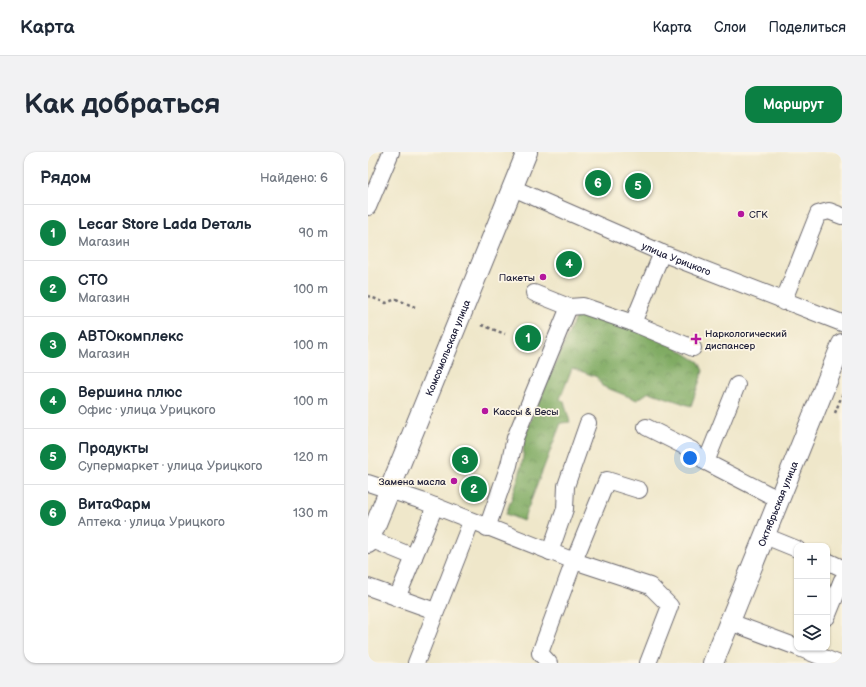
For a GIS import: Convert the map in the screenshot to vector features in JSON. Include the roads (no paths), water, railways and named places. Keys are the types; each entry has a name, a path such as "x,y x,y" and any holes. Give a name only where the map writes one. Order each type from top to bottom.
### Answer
{"main road":[{"name":"Комсомольская улица","path":"369,541 527,152"},
{"name":"Октябрьская улица","path":"713,663 842,344"}],"street":[{"path":"368,207 391,152"},
{"name":"улица Урицкого","path":"513,188 662,253 842,324"},
{"path":"783,302 818,214 829,211 842,216"},
{"path":"633,323 662,253"},
{"path":"534,294 569,307 583,306 633,323 693,348"},
{"path":"487,528 510,465 514,438 569,307"},
{"path":"706,462 737,386"},
{"path":"550,552 565,510 566,486 588,422"},
{"path":"646,427 692,450 706,462 768,494 780,498"},
{"path":"549,663 540,653 574,561 607,480 639,490"},
{"path":"368,483 435,506 471,522 574,561 650,586 670,606 648,663"},
{"path":"397,598 435,506"},
{"path":"416,663 471,522"},
{"path":"765,536 794,547"},
{"path":"369,541 414,557"},
{"path":"830,562 842,568"},
{"path":"828,615 842,580"},
{"path":"368,587 436,611"},
{"path":"730,622 794,646"},
{"path":"804,651 820,660 837,663"}],"place":[{"name":"ВитаФарм","path":"598,183"},
{"name":"Продукты","path":"638,186"},
{"name":"СГК","path":"741,214"},
{"name":"Вершина плюс","path":"569,264"},
{"name":"Пакеты","path":"543,277"},
{"name":"Lecar Store Lada Dеталь","path":"528,338"},
{"name":"Наркологический диспансер","path":"696,339"},
{"name":"Кассы & Весы","path":"485,411"},
{"name":"АВТОкомплекс","path":"465,460"},
{"name":"Замена масла","path":"454,481"},
{"name":"СТО","path":"474,489"}]}
